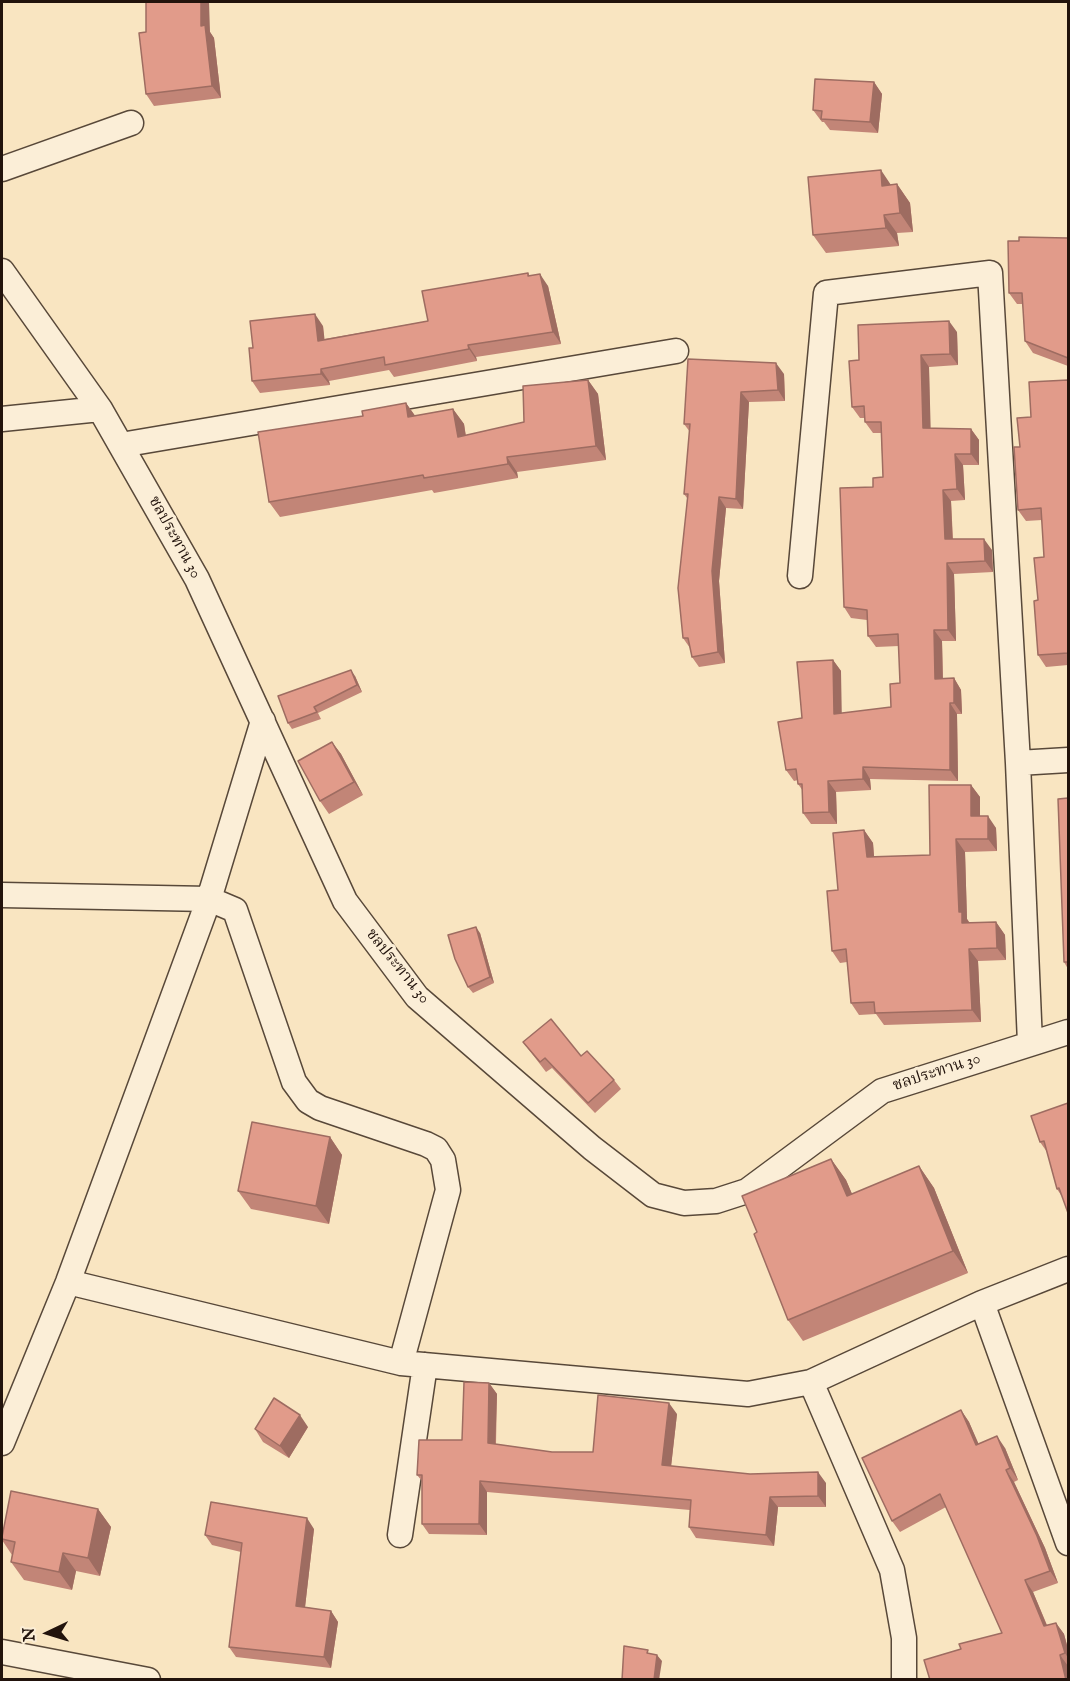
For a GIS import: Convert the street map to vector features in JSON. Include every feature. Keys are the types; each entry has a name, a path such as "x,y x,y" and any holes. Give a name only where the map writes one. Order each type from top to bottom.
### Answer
{"street":[{"path":"2,169 131,123"},
{"name":"ชลประทาน 30","path":"2,270 100,409 197,579 345,901 417,997 592,1148 653,1195 684,1203 716,1201 747,1191 882,1092 1068,1032"},
{"path":"800,576 826,293 990,273 1018,763 1030,1043"},
{"path":"121,446 676,351"},
{"path":"2,419 100,409"},
{"path":"2,1443 68,1282 209,899 263,721"},
{"path":"1018,763 1068,760"},
{"path":"2,895 209,899 235,910 294,1082 302,1094 320,1108 426,1144 436,1149 443,1160 448,1190 401,1363"},
{"path":"68,1282 401,1363 748,1395 811,1382 982,1303 1068,1269"},
{"path":"982,1303 1068,1544"},
{"path":"400,1535 425,1365"},
{"path":"811,1382 892,1570 904,1638 904,1680"},
{"path":"2,1652 148,1680"}],"building":[{"path":"146,2 201,2 201,26 205,25 212,86 146,94 139,33 146,32"},
{"path":"815,79 874,82 870,122 821,119 822,111 813,110"},
{"path":"881,170 882,186 897,184 900,213 884,215 886,228 813,235 808,177"},
{"path":"1019,237 1068,238 1068,358 1025,341 1022,293 1009,293 1008,241 1019,241"},
{"path":"528,273 528,276 540,274 553,332 468,345 469,349 385,365 384,357 321,369 321,374 252,381 249,348 253,348 250,321 315,314 318,341 428,321 422,291"},
{"path":"949,321 950,354 921,355 923,428 971,429 971,454 955,454 957,489 943,490 945,539 984,539 985,561 947,563 948,630 934,630 935,679 954,678 954,703 950,703 950,770 863,767 863,779 828,781 829,812 803,813 802,784 798,784 796,769 786,770 778,722 802,718 797,662 833,660 834,714 891,707 890,684 900,683 898,634 868,636 867,610 844,607 840,488 873,487 873,478 883,477 881,422 865,422 864,406 852,407 849,361 859,360 858,325"},
{"path":"688,359 776,363 778,390 741,392 736,499 719,497 712,571 718,652 692,657 688,638 683,638 678,588 688,494 684,494 690,424 684,424"},
{"path":"588,380 596,446 507,457 508,464 424,478 423,475 269,502 258,432 363,416 362,411 406,403 408,417 453,409 458,437 524,422 523,386"},
{"path":"1068,380 1068,653 1038,655 1034,601 1038,600 1034,558 1044,557 1041,508 1018,510 1014,447 1020,447 1017,418 1031,417 1029,382"},
{"path":"351,670 357,685 314,707 317,712 288,723 278,696"},
{"path":"332,742 354,782 320,801 298,761"},
{"path":"929,785 971,785 971,816 988,816 988,839 956,839 959,912 962,912 962,923 996,922 997,948 969,949 972,1010 875,1013 874,1002 851,1003 846,949 832,951 827,891 838,890 833,833 864,830 867,857 930,855"},
{"path":"1068,798 1068,962 1064,962 1058,799"},
{"path":"476,927 490,977 468,987 455,959 448,935"},
{"path":"551,1019 581,1056 587,1051 614,1080 588,1103 545,1058 540,1062 523,1042"},
{"path":"1068,1103 1068,1213 1059,1188 1057,1189 1044,1141 1040,1142 1031,1116"},
{"path":"252,1122 330,1137 316,1206 238,1191"},
{"path":"831,1159 847,1196 919,1166 953,1251 788,1320 754,1234 757,1232 742,1196"},
{"path":"464,1382 489,1383 488,1443 552,1452 593,1452 598,1395 669,1403 662,1465 750,1474 818,1472 818,1496 770,1497 766,1535 689,1527 691,1500 480,1481 479,1524 422,1524 422,1475 417,1475 419,1440 462,1440"},
{"path":"274,1398 300,1415 280,1446 255,1429"},
{"path":"961,1410 976,1445 997,1436 1010,1468 1006,1470 1037,1536 1050,1571 1025,1580 1044,1626 1056,1623 1065,1653 1060,1655 1066,1680 930,1680 924,1660 961,1649 959,1644 1002,1633 940,1494 892,1521 862,1458"},
{"path":"11,1491 98,1509 88,1558 63,1553 59,1572 11,1562 15,1542 2,1539 2,1537"},
{"path":"211,1502 307,1518 296,1606 331,1611 324,1657 229,1647 242,1543 205,1535"},
{"path":"624,1646 648,1650 647,1653 657,1655 654,1680 622,1680"}]}
